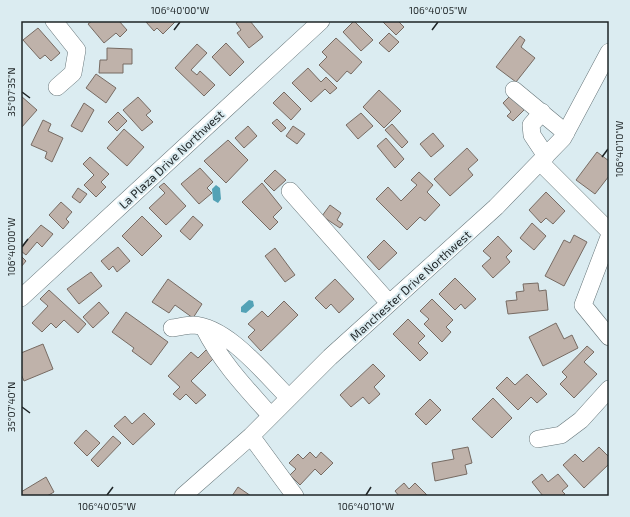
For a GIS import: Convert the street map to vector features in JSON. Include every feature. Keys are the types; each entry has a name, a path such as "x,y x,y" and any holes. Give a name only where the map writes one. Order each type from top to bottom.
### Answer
{"street":[{"path":"54,21 77,50 73,73 57,87"},
{"name":"La Plaza Drive Northwest","path":"21,298 321,21"},
{"name":"Manchester Drive Northwest","path":"183,496 251,436 330,357 496,207 543,159 563,138 609,52"},
{"path":"514,90 566,133"},
{"path":"542,112 531,125 532,135 543,159 609,231"},
{"path":"290,191 389,303"},
{"path":"609,237 583,305 609,337"},
{"path":"172,328 194,325 232,340 289,398"},
{"path":"204,328 216,351 271,416"},
{"path":"538,439 561,435 581,420 609,389"},
{"path":"251,436 295,496"}],"water":[{"path":"216,185 220,188 221,199 218,203 213,200 212,189"},
{"path":"249,300 253,301 254,306 246,313 241,312 241,307"}],"building":[{"path":"92,21 119,21 127,30 120,37 116,33 104,43 88,24"},
{"path":"176,21 163,34 157,28 154,31 146,22"},
{"path":"239,21 250,21 263,37 249,48 237,33 241,30 236,23"},
{"path":"354,21 373,40 361,51 343,32"},
{"path":"382,21 398,21 404,27 396,35"},
{"path":"38,28 60,53 51,61 45,55 40,59 23,40"},
{"path":"389,33 399,42 389,52 379,43"},
{"path":"520,36 525,40 521,47 535,58 516,82 496,67"},
{"path":"336,38 362,62 351,74 347,71 337,82 319,65 327,57 322,52"},
{"path":"226,43 244,62 230,76 212,57"},
{"path":"197,44 207,53 191,70 197,75 200,71 215,85 204,96 175,68"},
{"path":"107,48 132,49 132,64 123,64 123,73 99,73 100,60 107,60"},
{"path":"308,68 321,82 326,77 337,88 330,94 325,89 311,102 292,83"},
{"path":"96,74 116,88 106,103 86,88"},
{"path":"379,90 401,111 384,128 363,107"},
{"path":"284,92 301,109 291,120 273,103"},
{"path":"511,95 525,109 513,121 507,116 511,112 503,103"},
{"path":"21,96 37,110 21,128"},
{"path":"138,97 151,111 146,115 153,122 142,131 123,110"},
{"path":"84,103 94,110 82,132 71,126"},
{"path":"118,112 127,121 117,131 108,122"},
{"path":"361,113 373,126 358,139 346,125"},
{"path":"277,119 286,128 281,132 272,123"},
{"path":"43,120 51,124 48,131 63,138 52,162 45,158 47,152 31,145"},
{"path":"392,124 408,142 402,148 385,130"},
{"path":"248,126 257,136 244,148 235,138"},
{"path":"293,126 305,134 297,144 286,136"},
{"path":"124,129 144,147 127,166 107,148"},
{"path":"433,133 444,146 431,157 420,144"},
{"path":"386,138 404,159 395,168 377,146"},
{"path":"228,140 248,160 226,183 204,161"},
{"path":"467,148 478,160 468,169 473,175 450,196 434,179"},
{"path":"597,152 609,161 609,176 595,194 576,180"},
{"path":"90,157 109,174 101,182 106,187 96,197 84,185 94,175 83,164"},
{"path":"200,168 213,182 207,188 212,193 199,204 181,184"},
{"path":"275,170 286,180 274,191 264,181"},
{"path":"419,172 433,185 427,192 440,205 425,221 420,217 407,230 376,199 388,187 401,201 417,185 411,180"},
{"path":"164,183 186,206 166,225 149,208 165,193 159,187"},
{"path":"262,183 282,208 273,217 278,222 270,230 242,202"},
{"path":"78,188 87,194 80,203 72,197"},
{"path":"546,192 565,211 553,224 546,218 541,223 529,210"},
{"path":"61,202 72,212 66,219 69,222 63,229 49,215"},
{"path":"330,205 341,213 337,220 343,224 340,228 322,216"},
{"path":"142,216 162,236 142,256 122,236"},
{"path":"193,216 203,225 190,240 180,231"},
{"path":"532,223 546,236 534,250 520,238"},
{"path":"41,225 53,234 42,247 37,242 26,255 21,251 21,247"},
{"path":"574,235 587,242 564,286 545,276 564,240 570,243"},
{"path":"498,236 512,251 506,257 510,262 493,278 482,266 491,258 483,251"},
{"path":"384,240 397,253 379,270 367,257"},
{"path":"118,247 130,261 117,272 113,266 109,270 101,261"},
{"path":"275,248 295,275 285,282 265,256"},
{"path":"21,256 26,261 21,267"},
{"path":"91,272 102,286 79,304 67,289"},
{"path":"455,278 476,299 465,309 461,304 455,310 439,294"},
{"path":"168,279 202,304 193,318 175,305 169,313 152,302"},
{"path":"335,279 354,299 339,313 331,304 326,309 315,298"},
{"path":"538,283 539,291 546,290 548,310 508,314 506,301 517,300 516,292 524,291 523,284"},
{"path":"49,290 86,324 78,333 64,320 56,328 51,323 42,332 32,323 48,306 40,299"},
{"path":"432,299 453,320 446,327 451,332 442,342 424,324 429,319 420,311"},
{"path":"284,301 298,315 261,351 248,337 255,330 248,324 262,311 268,317"},
{"path":"99,302 109,313 93,328 83,317"},
{"path":"126,312 168,342 151,365 132,351 134,348 112,332"},
{"path":"408,319 425,336 418,343 428,353 420,361 393,334"},
{"path":"556,323 564,339 572,335 578,348 543,366 529,337"},
{"path":"43,344 53,369 24,381 21,374 21,353"},
{"path":"587,346 594,352 584,362 597,374 574,398 560,384 567,377 562,372"},
{"path":"206,350 214,358 191,381 206,395 196,404 186,394 180,400 173,394 180,387 168,376 191,352 198,358"},
{"path":"373,364 385,376 374,387 380,394 369,404 363,397 351,407 340,395"},
{"path":"527,374 547,394 537,403 531,397 518,410 496,388 507,377 515,385"},
{"path":"493,398 512,418 492,438 472,419"},
{"path":"430,399 441,410 426,425 415,414"},
{"path":"144,413 155,424 133,445 114,426 125,416 132,424"},
{"path":"86,430 100,443 87,456 74,443"},
{"path":"113,436 121,443 98,467 91,460"},
{"path":"468,447 472,463 465,465 467,474 435,481 432,463 454,459 452,450"},
{"path":"599,447 609,457 609,464 584,488 563,465 575,454 583,462"},
{"path":"310,452 316,458 321,452 333,463 321,475 315,469 300,485 290,475 296,469 289,463 298,454 303,459"},
{"path":"542,474 548,482 558,474 568,486 562,491 565,494 562,496 543,496 532,482"},
{"path":"46,477 54,492 47,496 21,496 21,492"},
{"path":"404,483 409,489 415,483 427,495 399,496 395,491"},
{"path":"238,487 251,496 232,496"}]}
